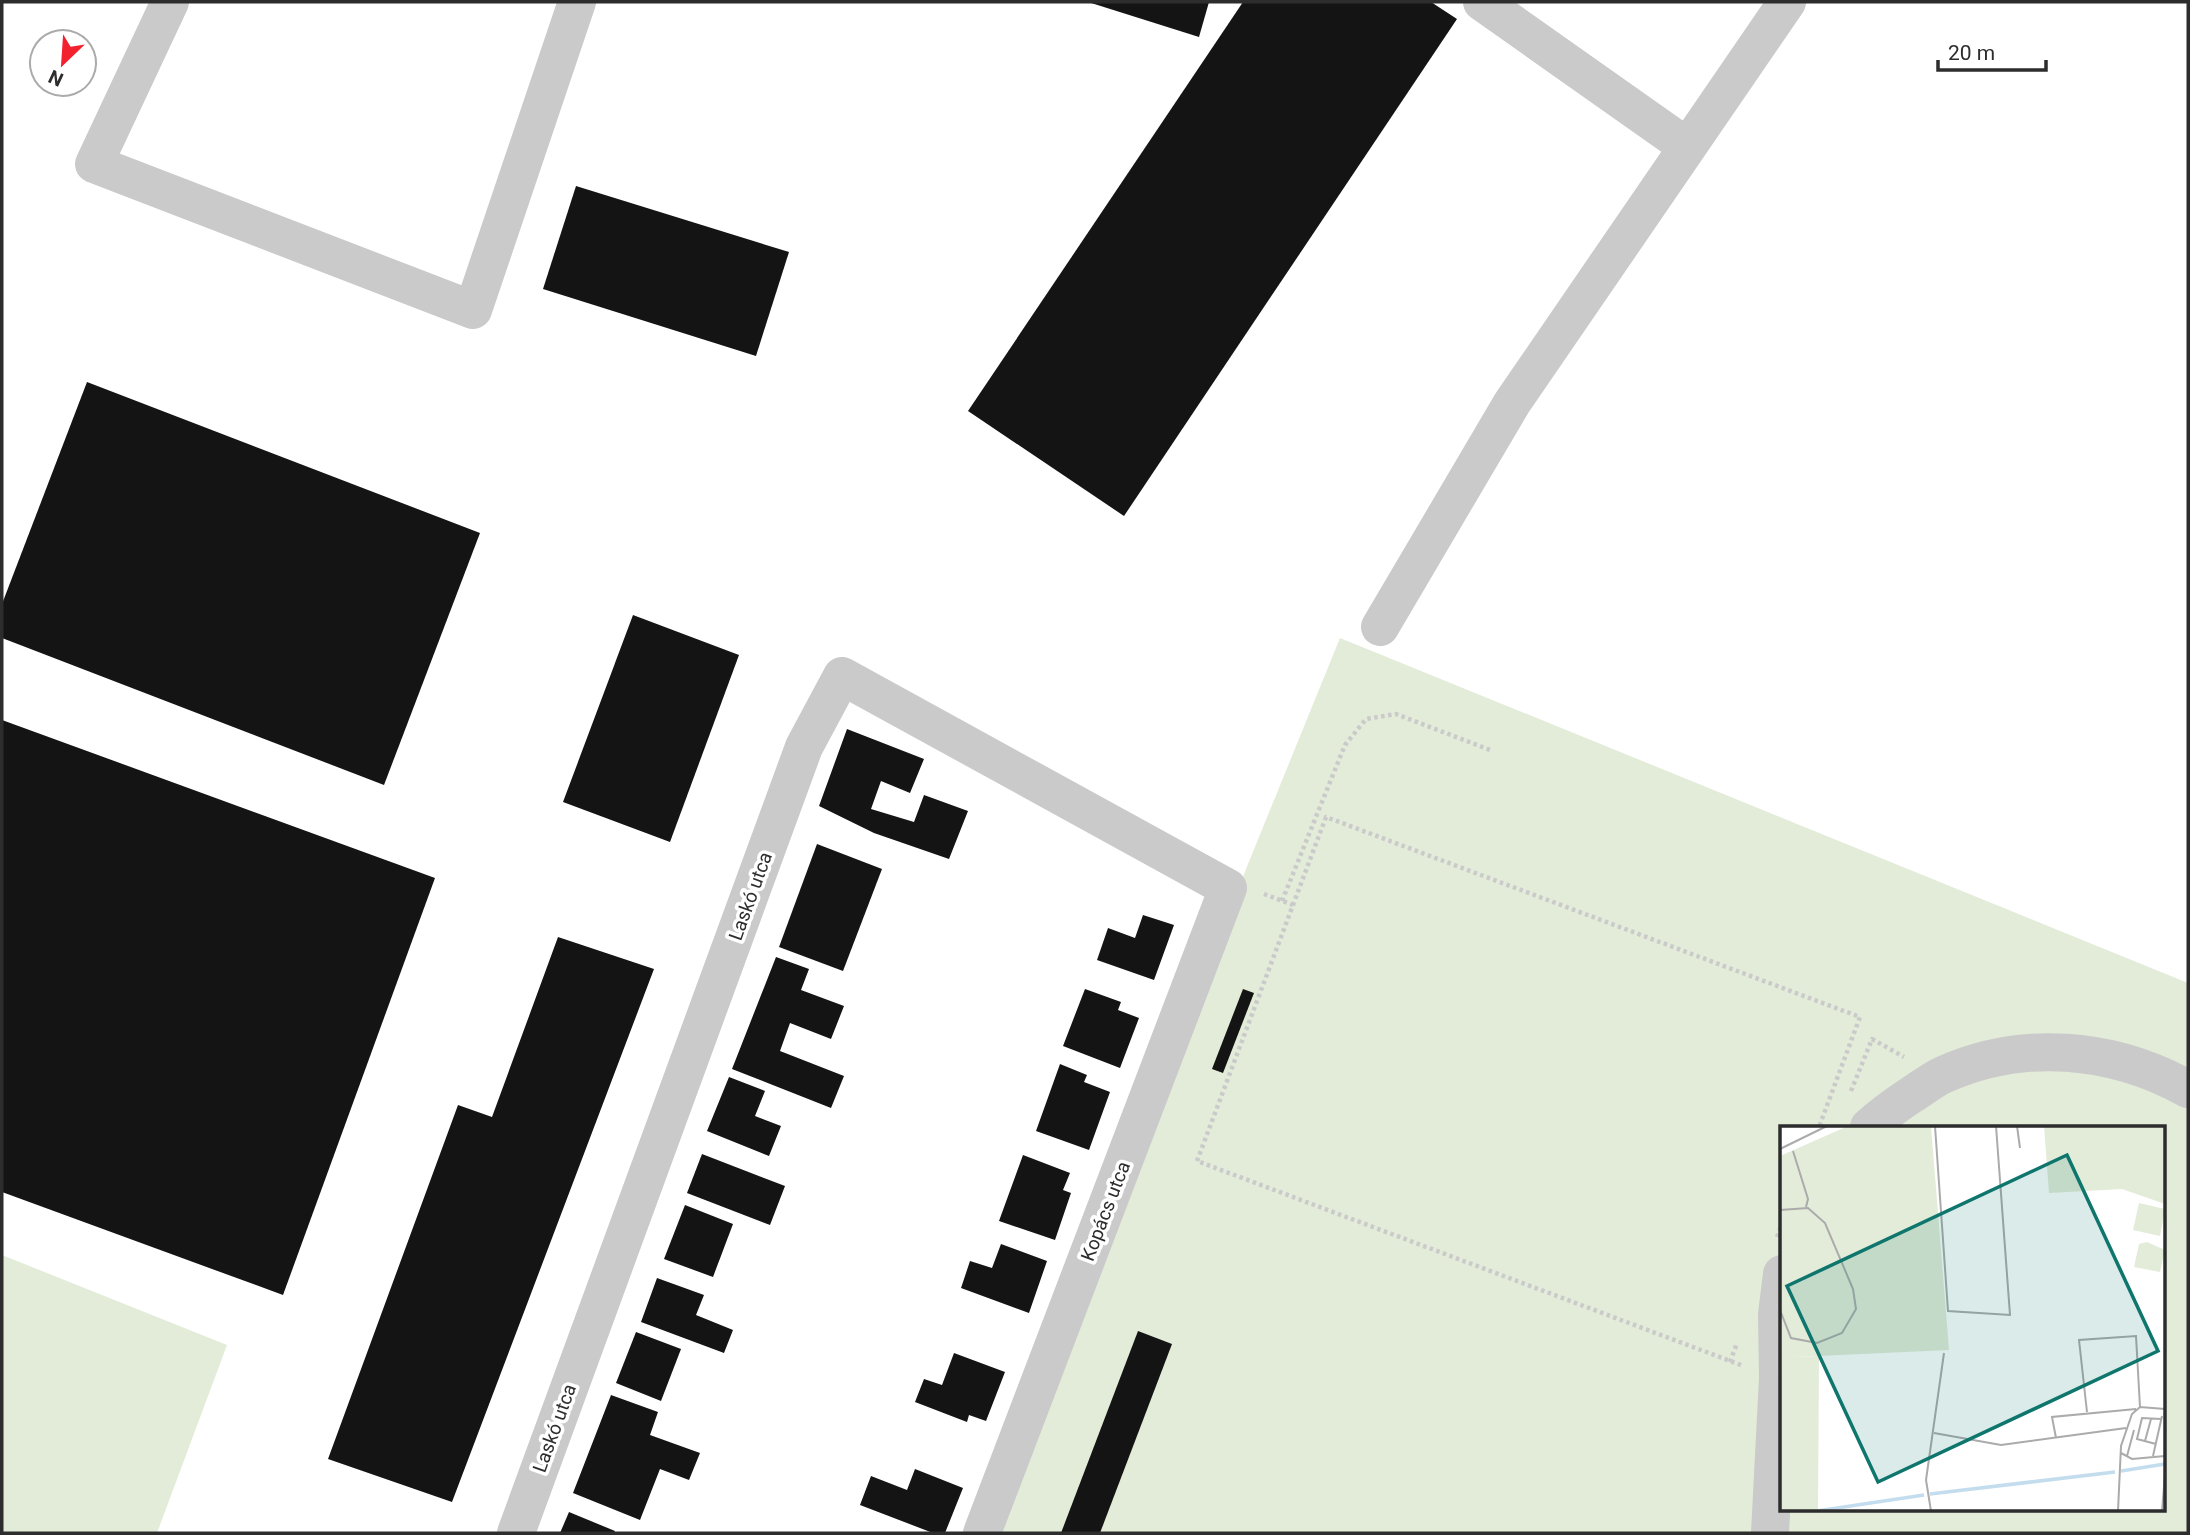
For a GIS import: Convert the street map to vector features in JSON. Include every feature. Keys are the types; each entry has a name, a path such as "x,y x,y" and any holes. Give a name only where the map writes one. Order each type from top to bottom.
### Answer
{"street":[{"path":"170,2 94,164 473,310 577,2"},
{"path":"1482,2 1686,146"},
{"path":"1380,627 1511,403 1787,2"},
{"name":"Laskó utca","path":"516,1533 804,747 842,676 1244,890"},
{"name":"Kopács utca","path":"982,1533 1244,890"},
{"path":"1870,1126 1941,1076 2017,1053 2065,1051 2110,1057 2140,1066 2188,1089"},
{"path":"1770,1533 1780,1290"}],"path":[{"path":"1282,901 1345,745 1366,719 1396,714 1493,751"},
{"path":"1730,1362 1196,1161 1326,817 1860,1017 1819,1126"},
{"path":"1244,890 1293,905"}],"green space":[{"path":"1340,638 2188,983 2188,1533 1002,1533 1246,869"},
{"path":"2,1255 227,1345 157,1533 2,1533"}],"building":[{"path":"1088,2 1209,2 1199,37"},
{"path":"1243,2 1431,2 1457,19 1124,516 968,411"},
{"path":"576,186 789,252 756,356 543,289"},
{"path":"87,382 480,533 384,785 2,638 2,604"},
{"path":"633,615 739,655 670,842 563,802"},
{"path":"2,720 435,878 283,1295 2,1192"},
{"path":"847,729 924,759 910,793 881,781 871,809 914,822 924,795 968,811 949,859 874,833 819,806"},
{"path":"817,844 882,869 843,971 779,947"},
{"path":"1143,915 1174,925 1154,980 1097,960 1108,928 1135,938"},
{"path":"558,937 654,969 452,1502 328,1459 458,1105 492,1117"},
{"path":"776,957 809,969 801,990 844,1006 831,1039 790,1023 780,1051 844,1076 831,1108 732,1069"},
{"path":"1085,989 1121,1002 1118,1010 1139,1018 1120,1068 1063,1046"},
{"path":"1243,989 1254,993 1223,1073 1212,1069"},
{"path":"1060,1064 1087,1075 1084,1082 1110,1092 1089,1150 1036,1131"},
{"path":"729,1077 765,1091 755,1116 781,1126 769,1156 707,1131"},
{"path":"702,1154 785,1186 770,1225 687,1193"},
{"path":"1023,1155 1070,1173 1063,1190 1071,1193 1055,1240 999,1221"},
{"path":"685,1205 733,1224 713,1277 664,1259"},
{"path":"1001,1244 1047,1261 1029,1313 961,1288 970,1261 992,1268"},
{"path":"657,1278 704,1295 696,1315 733,1330 724,1353 641,1322"},
{"path":"1138,1331 1172,1344 1100,1533 1061,1533"},
{"path":"636,1332 681,1349 661,1401 616,1383"},
{"path":"954,1353 1005,1372 986,1421 969,1415 967,1422 915,1402 924,1379 942,1385"},
{"path":"611,1395 658,1412 650,1435 700,1453 689,1480 660,1469 640,1520 573,1493"},
{"path":"915,1469 963,1488 945,1533 933,1533 860,1505 871,1476 907,1490"},
{"path":"569,1512 615,1531 560,1533"}]}
